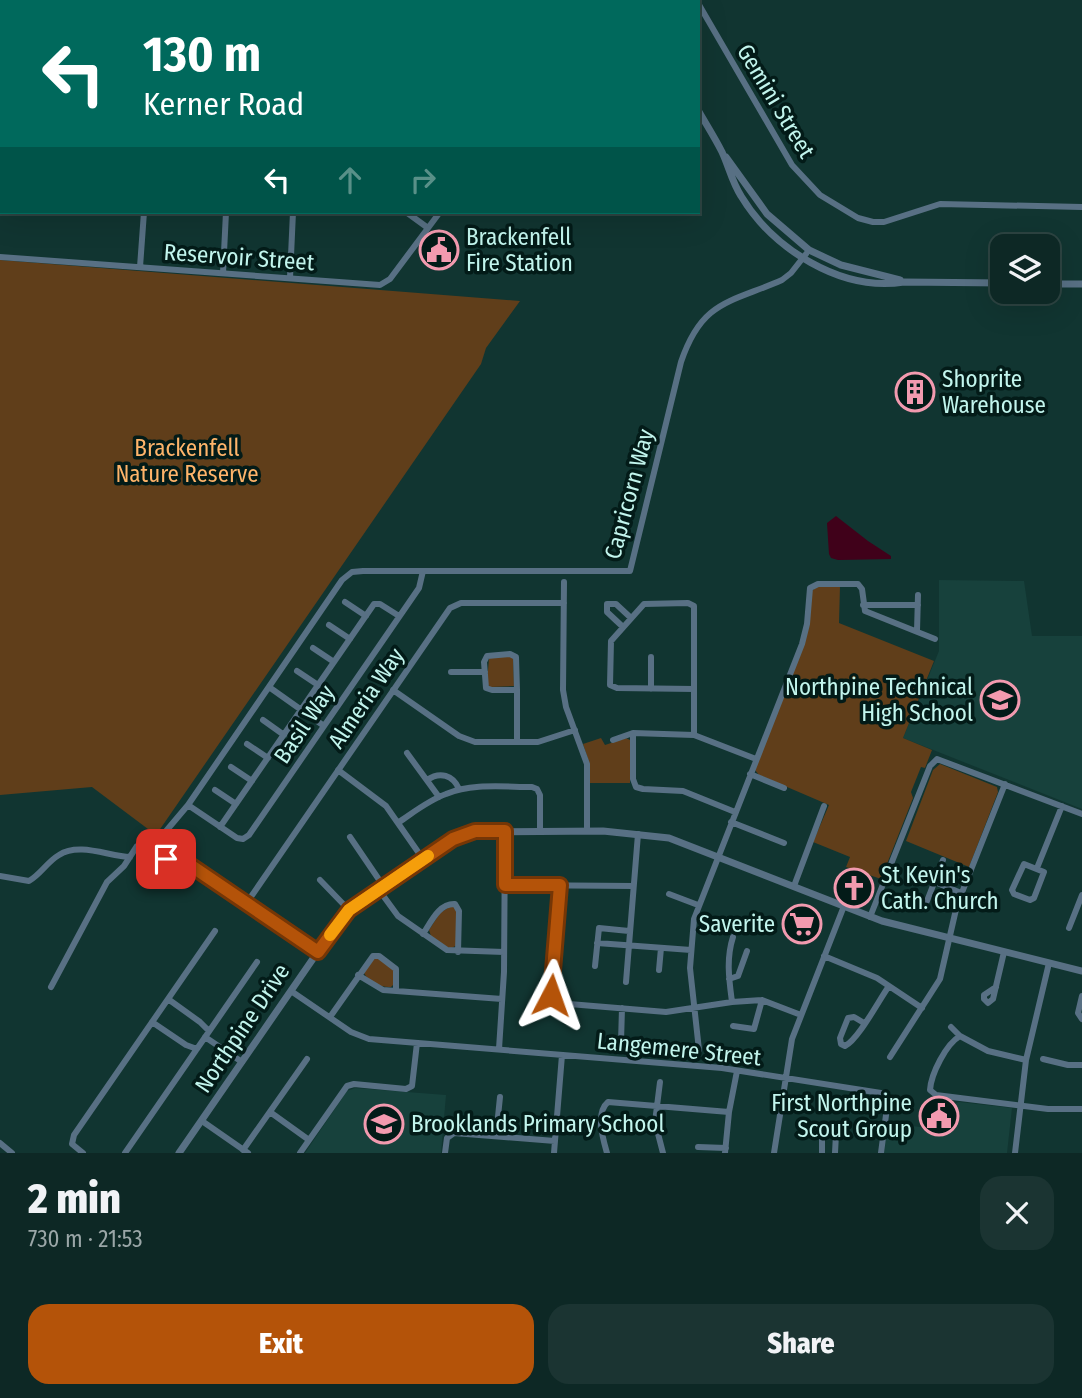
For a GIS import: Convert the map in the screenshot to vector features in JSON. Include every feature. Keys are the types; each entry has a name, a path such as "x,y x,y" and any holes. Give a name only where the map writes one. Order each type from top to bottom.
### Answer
{"street":[{"name":"Gemini Street","path":"700,7 792,164 820,195 858,218 884,222 940,204 1082,207"},
{"path":"700,114 723,154 730,175 756,217 803,258 841,275 866,282 990,283"},
{"path":"723,154 733,163 767,214 809,250 841,265 904,282"},
{"path":"140,267 144,214"},
{"path":"223,273 226,214"},
{"path":"290,278 293,214"},
{"path":"409,214 428,228"},
{"name":"Reservoir Street","path":"0,257 384,284 438,214"},
{"path":"803,258 809,250"},
{"name":"Capricorn Way","path":"268,687 342,580 352,572 631,571 679,370 695,330 719,306 782,280 803,258"},
{"path":"1060,284 1082,284"},
{"name":"Basil Way","path":"188,805 237,838 247,837 419,588 423,571"},
{"path":"564,582 563,690 587,764 587,831"},
{"path":"699,1050 690,968 694,919 802,644 812,586 858,584 862,589 865,611 935,639"},
{"path":"917,632 918,595"},
{"path":"345,601 366,615"},
{"path":"220,827 366,615 377,603 399,616"},
{"name":"Almeria Way","path":"246,904 453,606 461,603 564,603"},
{"path":"694,689 615,688 610,685 610,643 648,603 693,605 694,689 694,735"},
{"path":"623,627 607,612 607,604 616,604 631,618"},
{"path":"863,604 918,605"},
{"path":"329,625 350,639"},
{"path":"313,648 334,662"},
{"path":"517,690 488,689 485,685 485,660 489,655 514,656 517,662 517,690 517,742"},
{"path":"651,689 652,657"},
{"path":"297,671 318,685"},
{"path":"451,672 485,672"},
{"path":"152,845 188,805 268,687 324,726"},
{"path":"393,690 463,739 475,742 546,741 575,730"},
{"path":"263,720 284,735"},
{"path":"613,740 633,733 694,735 756,760"},
{"path":"633,733 633,779 636,786 643,789 682,791 735,812"},
{"path":"247,744 268,758"},
{"path":"407,753 439,797"},
{"path":"870,917 933,761 940,758 1082,814"},
{"path":"231,767 252,781"},
{"path":"338,770 381,801 424,859"},
{"path":"750,774 784,788"},
{"path":"427,780 436,775 447,776 459,789"},
{"path":"890,1057 940,979 961,893 1004,784"},
{"path":"399,822 439,797 459,789 536,788 540,795 540,831"},
{"path":"215,790 236,804"},
{"path":"794,886 824,806"},
{"path":"1037,868 1062,806"},
{"path":"172,840 178,818"},
{"path":"731,822 784,843"},
{"name":"Northpine Drive","path":"179,1153 349,910 424,859 464,834 475,831 587,831 669,838 870,917 1082,971"},
{"path":"499,1049 504,952 505,831"},
{"path":"626,982 638,834"},
{"path":"161,836 172,840 190,865"},
{"path":"349,837 398,916 447,950 504,952"},
{"path":"51,987 107,882 139,844 152,845"},
{"path":"152,845 153,853 159,858 170,858 190,865 318,952"},
{"path":"170,858 176,847"},
{"path":"0,876 29,881 68,850 78,849 130,857"},
{"path":"928,901 943,860"},
{"path":"1027,863 1037,868 1043,870 1044,875 1033,899 1029,900 1013,893 1012,888 1022,864 1027,863"},
{"path":"320,880 349,910"},
{"path":"935,882 961,893"},
{"path":"505,885 633,886"},
{"path":"560,885 552,999 559,1003 666,1012 762,1000 801,1015"},
{"path":"669,894 698,905"},
{"path":"1069,928 1082,895"},
{"path":"423,934 439,910 448,904 455,904 459,911 458,952"},
{"path":"774,1153 792,1039 844,906"},
{"path":"595,966 598,928 629,931"},
{"path":"83,1153 72,1144 74,1135 215,931"},
{"path":"732,1002 728,951 733,937"},
{"path":"597,943 691,950"},
{"path":"659,970 661,947"},
{"path":"729,979 739,974 747,951"},
{"path":"996,987 1004,952"},
{"path":"330,1017 370,958 378,955 396,970 396,991"},
{"path":"824,956 871,975 922,1008"},
{"path":"125,1153 257,962"},
{"path":"1015,1153 1026,1060 1049,963"},
{"path":"358,975 379,988 396,991 502,999"},
{"path":"864,1023 854,1017 848,1018 840,1038 841,1044 849,1045 864,1023 889,986"},
{"name":"Langemere Street","path":"291,991 351,1032 365,1038 737,1071 881,1093 888,1100 881,1153"},
{"path":"1082,996 1078,1013 1082,1019"},
{"path":"168,999 200,1022 207,1034 242,1062"},
{"path":"733,1026 754,1029 762,1000"},
{"path":"621,1042 622,1008"},
{"path":"152,1022 186,1045 197,1049"},
{"path":"951,1027 988,1051 1026,1060"},
{"path":"960,1035 933,1072 931,1092 936,1095 1020,1105 1082,1109"},
{"path":"300,1153 347,1086 412,1086 417,1043"},
{"path":"554,1153 562,1055"},
{"path":"202,1121 246,1152 307,1059"},
{"path":"1043,1059 1068,1065 1082,1065"},
{"path":"698,1147 726,1151 729,1112 737,1071"},
{"path":"660,1082 656,1126 663,1153"},
{"path":"496,1136 500,1097"},
{"path":"607,1153 601,1130 606,1103 729,1112"},
{"path":"270,1112 309,1140"},
{"path":"822,1153 822,1135 829,1130 836,1134 835,1153"},
{"path":"445,1153 447,1138 452,1133 555,1142"},
{"path":"0,1143 12,1153"},
{"path":"229,1153 235,1144"}],"shaded area":[{"path":"836,516 891,556 891,559 831,558 827,523"},
{"name":"Northpine Technical High School","path":"939,580 1024,581 1032,636 1082,636 1082,809 903,738 939,651"},
{"name":"Brooklands Primary School","path":"355,1088 446,1095 441,1153 305,1153 347,1091"},
{"path":"956,1103 1012,1108 1007,1153 884,1153 888,1123 952,1131"}],"green space":[{"name":"Brackenfell Nature Reserve","path":"0,260 520,301 486,348 481,364 156,835 92,787 0,795"},
{"path":"817,586 840,586 839,623 934,661 903,738 932,750 925,768 921,767 911,792 913,798 881,879 846,867 850,857 813,842 829,805 759,775 755,770 809,627 812,591"},
{"path":"489,658 513,658 514,686 490,687 487,683"},
{"path":"601,738 605,745 626,738 630,740 630,783 590,783 589,762 583,744"},
{"path":"940,764 997,787 998,792 969,867 906,841 933,770"},
{"path":"451,906 456,908 457,945 450,949 431,936 429,930 440,913"},
{"path":"373,958 378,958 394,970 394,984 391,987 376,984 364,973"}],"slow traffic":[{"path":"330,935 349,910 428,856"}],"place":[{"name":"Brackenfell Fire Station","path":"439,250"},
{"name":"Shoprite Warehouse","path":"915,392"},
{"name":"Northpine Technical High School","path":"1000,700"},
{"name":"St Kevin's Cath. Church","path":"854,888"},
{"name":"Saverite","path":"802,924"},
{"name":"First Northpine Scout Group","path":"939,1116"},
{"name":"Brooklands Primary School","path":"384,1124"}],"route":[{"path":"166,859 190,865 318,952 349,910 453,839 475,831 505,831 505,885 560,885 551,995"}]}
